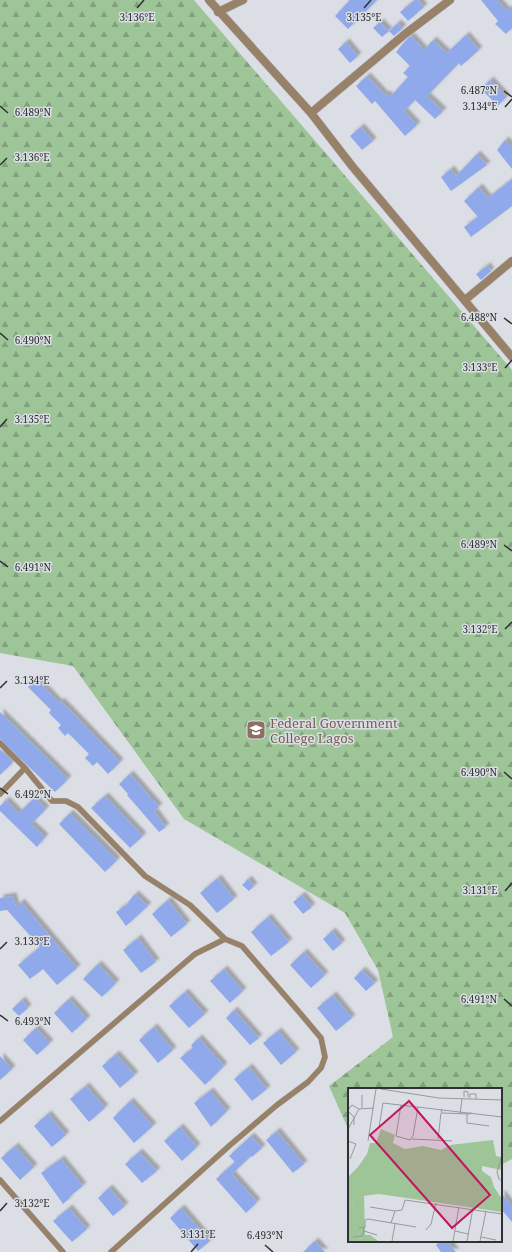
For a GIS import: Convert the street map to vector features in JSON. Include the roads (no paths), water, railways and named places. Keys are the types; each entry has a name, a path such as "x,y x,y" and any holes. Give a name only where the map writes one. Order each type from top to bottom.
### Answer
{"street":[{"path":"209,0 218,12 311,113 352,166 512,357"},
{"path":"218,12 243,0"},
{"path":"311,113 405,34 450,0"},
{"path":"465,300 512,261"}],"lane":[{"path":"0,743 25,768 52,801 66,801 78,807 145,876 190,905 225,939 242,946 321,1038 325,1057 321,1068 308,1082 277,1105 229,1146 111,1252"},
{"path":"0,794 25,768"},
{"path":"0,1122 195,954 225,939"},
{"path":"0,1180 63,1252"}],"place":[{"name":"Federal Government College Lagos","path":"256,730"}]}
